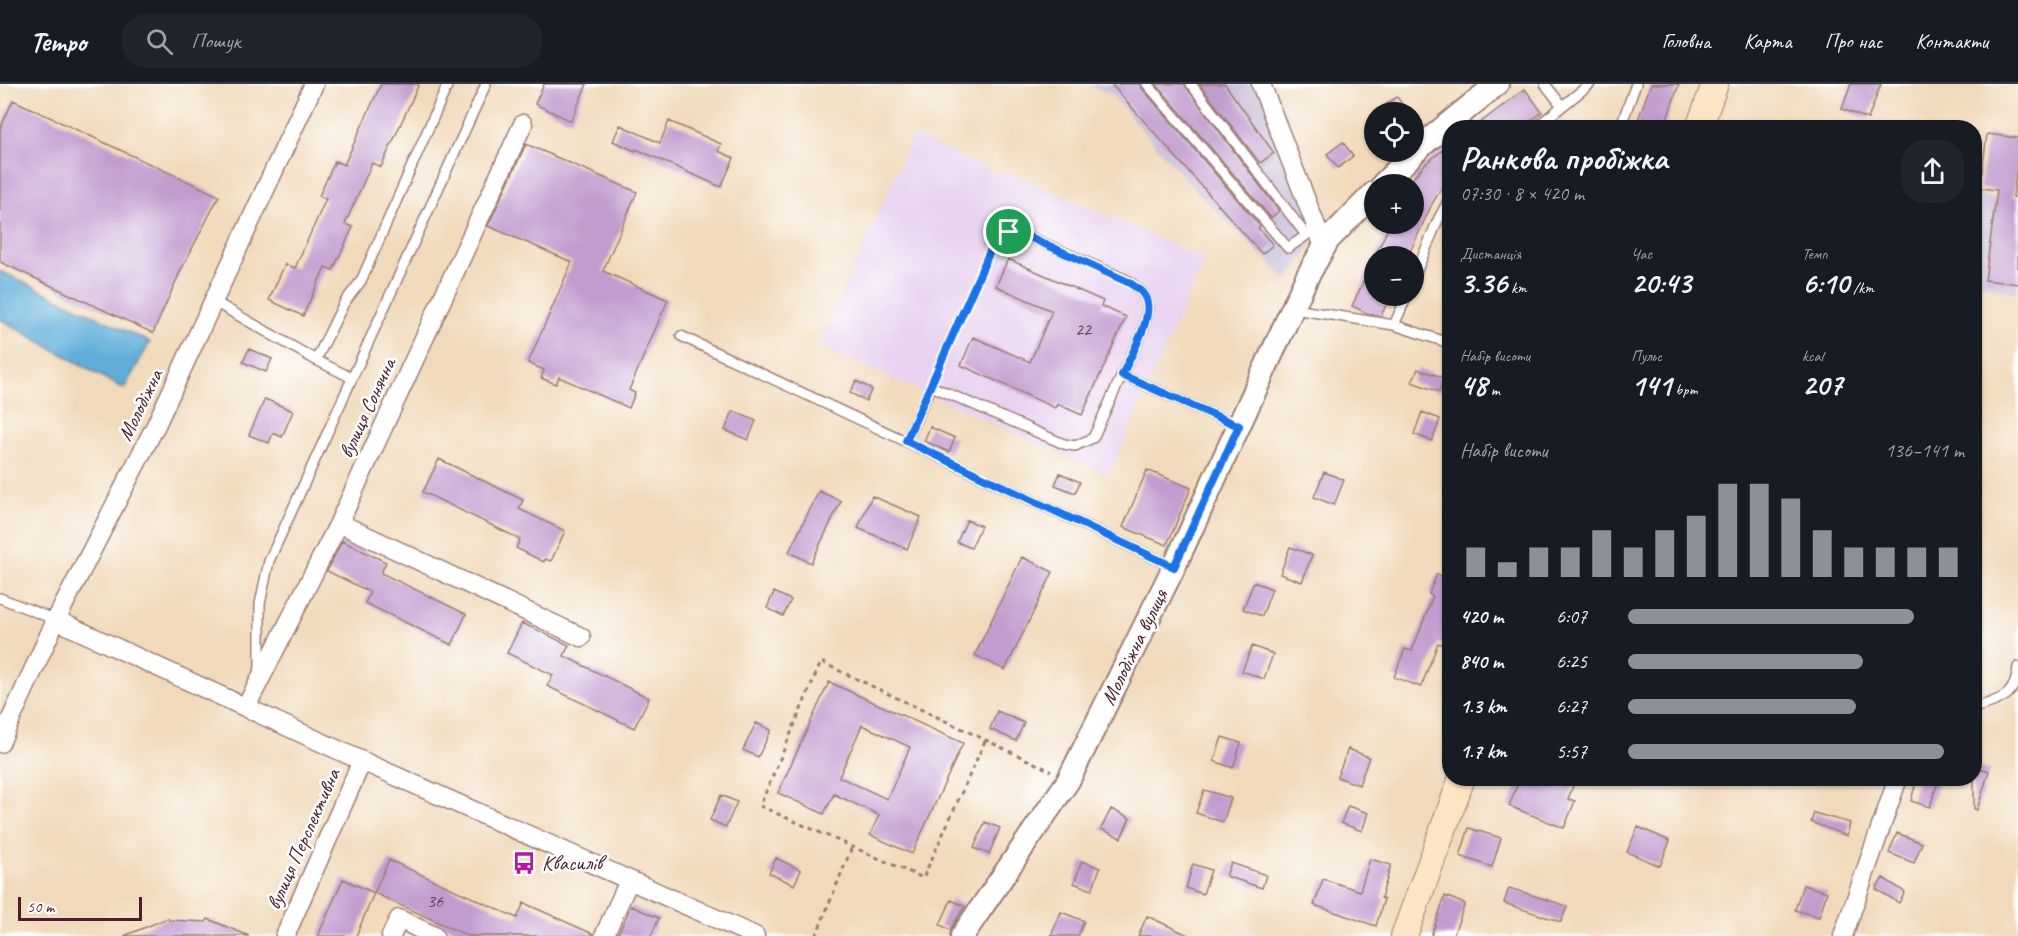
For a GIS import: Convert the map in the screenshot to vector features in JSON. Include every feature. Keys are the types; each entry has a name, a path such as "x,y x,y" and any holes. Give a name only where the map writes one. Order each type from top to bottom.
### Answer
{"main road":[{"path":"1702,120 1715,84"},
{"path":"1404,936 1459,786"}],"street":[{"name":"Молодіжна","path":"0,743 56,620 156,425 314,84"},
{"path":"1262,84 1316,238"},
{"path":"1452,120 1497,84"},
{"name":"вулиця Сонячна","path":"246,707 339,523 523,124"},
{"path":"1393,174 1420,146 1442,128"},
{"name":"Молодіжна вулиця","path":"962,936 1069,779 1174,567 1239,426 1307,277 1316,238 1328,240 1364,203"},
{"path":"339,523 581,637"},
{"path":"56,620 362,761 755,936"},
{"name":"вулиця Перспективна","path":"285,936 362,761"},
{"path":"1843,936 1895,786"},
{"path":"604,936 629,881"},
{"path":"391,936 399,919 434,936"}],"lane":[{"path":"316,360 344,303 361,280 448,84"},
{"path":"260,678 260,604 269,561 486,84"},
{"path":"1147,84 1288,248 1316,238 1191,84"},
{"path":"1545,84 1562,106"},
{"path":"1545,120 1590,84"},
{"path":"1623,120 1636,84"},
{"path":"1424,253 1442,212"},
{"path":"906,441 931,386 1064,444 1075,446 1093,438 1122,375 1147,315 1147,302 1141,290 1023,234 1009,232 999,234 994,242"},
{"path":"213,301 352,378"},
{"path":"1394,325 1403,306"},
{"path":"1292,309 1394,325 1442,342"},
{"path":"681,336 1174,567"},
{"path":"1122,375 1239,426"},
{"path":"0,598 56,620"},
{"path":"1982,706 2006,698 2013,689 2018,667"}],"path":[{"path":"931,386 994,242"},
{"path":"985,741 924,878 760,806 821,662 1069,779"},
{"path":"816,936 852,846"}],"shaded area":[{"path":"1086,84 1261,84 1319,234 1287,280 1204,199 1111,94"},
{"path":"913,135 1002,175 1004,170 1205,259 1109,475 819,346"},
{"path":"1982,196 2018,206 2018,293 1982,284"}],"water":[{"path":"0,271 150,342 124,389 0,319"}],"building":[{"path":"381,84 419,84 381,167 372,163 345,224 353,227 333,270 325,267 303,316 269,300 285,264 295,268 326,199 319,196 335,161 344,165"},
{"path":"544,84 587,84 571,121 535,104"},
{"path":"1111,84 1140,84 1260,226 1258,228 1273,245 1262,254"},
{"path":"1156,84 1184,84 1279,211 1271,218"},
{"path":"1199,84 1225,84 1274,153 1260,163"},
{"path":"1651,84 1679,84 1667,120 1638,120"},
{"path":"1851,84 1881,84 1868,119 1842,109"},
{"path":"1525,89 1542,112 1532,120 1484,120"},
{"path":"1397,97 1401,102 1390,102"},
{"path":"13,100 219,196 180,272 153,333 0,262 0,129"},
{"path":"669,121 721,144 718,151 734,158 721,187 613,141 620,125 660,143"},
{"path":"1987,134 2018,138 2013,197 2018,197 2018,284 1985,280 1997,190 1982,188"},
{"path":"1343,142 1353,156 1338,168 1327,154"},
{"path":"526,144 637,192 603,271 668,300 629,390 635,393 629,408 559,377 556,384 541,378 544,370 528,363 572,262 488,226"},
{"path":"1442,151 1442,187 1424,221 1424,174 1416,174"},
{"path":"1385,234 1418,234 1413,246 1380,246"},
{"path":"1008,259 1103,301 1101,306 1126,317 1082,415 1057,404 1055,408 961,365 973,337 1030,362 1052,311 996,286"},
{"path":"1364,280 1364,306 1386,306 1381,316 1369,314 1352,306"},
{"path":"249,349 272,359 266,372 243,362"},
{"path":"1418,369 1442,377 1439,392 1412,382"},
{"path":"856,381 872,389 866,401 850,393"},
{"path":"265,399 293,411 282,437 273,433 269,443 249,435"},
{"path":"733,411 756,421 748,440 725,430"},
{"path":"1422,412 1440,419 1432,441 1414,434"},
{"path":"930,427 955,438 949,452 924,441"},
{"path":"439,459 523,500 519,509 565,531 551,561 545,559 544,562 516,548 520,539 423,492"},
{"path":"1147,470 1191,488 1167,545 1123,527"},
{"path":"1324,472 1344,480 1334,505 1314,497"},
{"path":"1060,473 1080,482 1075,493 1055,485"},
{"path":"819,491 841,501 811,563 789,552"},
{"path":"872,496 921,517 907,549 858,528"},
{"path":"967,520 981,526 971,548 957,542"},
{"path":"342,541 386,562 381,573 466,614 452,645 365,603 370,592 327,571"},
{"path":"1290,547 1312,555 1302,582 1280,574"},
{"path":"1022,557 1053,572 1005,670 975,655"},
{"path":"1437,574 1442,576 1442,644 1438,643 1421,687 1394,677 1405,649 1412,651 1433,596 1429,594"},
{"path":"1254,582 1272,589 1262,616 1243,609"},
{"path":"774,592 791,600 783,616 767,608"},
{"path":"522,623 569,645 564,656 649,698 634,728 547,686 553,675 507,653"},
{"path":"1252,646 1273,654 1264,679 1242,671"},
{"path":"829,682 963,743 912,854 870,835 879,815 834,794 824,814 778,793","holes":["862,725 910,747 887,799 839,777"]},
{"path":"997,711 1024,723 1016,741 990,729"},
{"path":"756,723 771,730 758,757 743,750"},
{"path":"1222,737 1241,743 1233,768 1214,761"},
{"path":"1348,749 1369,757 1359,785 1337,777"},
{"path":"1982,769 1989,771 1977,810 1974,809 1974,786 1982,786"},
{"path":"1517,786 1573,786 1568,799 1575,801 1564,828 1509,806"},
{"path":"1915,786 1937,786 1930,807 1911,801"},
{"path":"1204,790 1231,798 1223,822 1196,813"},
{"path":"721,795 737,802 726,827 710,820"},
{"path":"1348,806 1368,813 1362,831 1341,823"},
{"path":"1111,809 1130,818 1121,838 1101,829"},
{"path":"1814,813 1850,823 1847,836 1811,822"},
{"path":"985,822 1000,828 989,854 974,848"},
{"path":"1638,827 1670,841 1660,866 1627,852"},
{"path":"1469,828 1501,838 1492,867 1460,856"},
{"path":"1897,833 1922,843 1914,863 1889,853"},
{"path":"776,858 801,870 794,885 769,873"},
{"path":"1370,859 1391,865 1381,898 1384,899 1376,926 1314,905 1323,879 1360,891"},
{"path":"389,860 517,918 524,903 593,934 593,936 468,936 374,893"},
{"path":"1082,861 1100,868 1092,890 1074,883"},
{"path":"1231,863 1266,875 1262,888 1226,876"},
{"path":"1193,864 1211,870 1203,894 1186,888"},
{"path":"1883,878 1905,892 1899,903 1876,889"},
{"path":"343,879 374,893 356,936 318,936"},
{"path":"1803,885 1827,892 1819,917 1795,910"},
{"path":"1509,888 1567,906 1561,922 1504,903"},
{"path":"1445,896 1465,904 1453,936 1431,936"},
{"path":"951,900 965,906 950,930 940,925"},
{"path":"631,906 659,918 651,936 617,936"},
{"path":"1061,912 1084,921 1078,936 1051,936"},
{"path":"1147,916 1190,936 1138,936"},
{"path":"168,918 169,920 206,922 208,919 249,936 124,936"}],"place":[{"name":"Квасилів","path":"524,863"}],"route":[{"path":"1009,232 1023,234 1141,290 1147,302 1147,315 1122,375 1239,426 1174,567 906,441 994,242 999,234 1009,232"}]}
